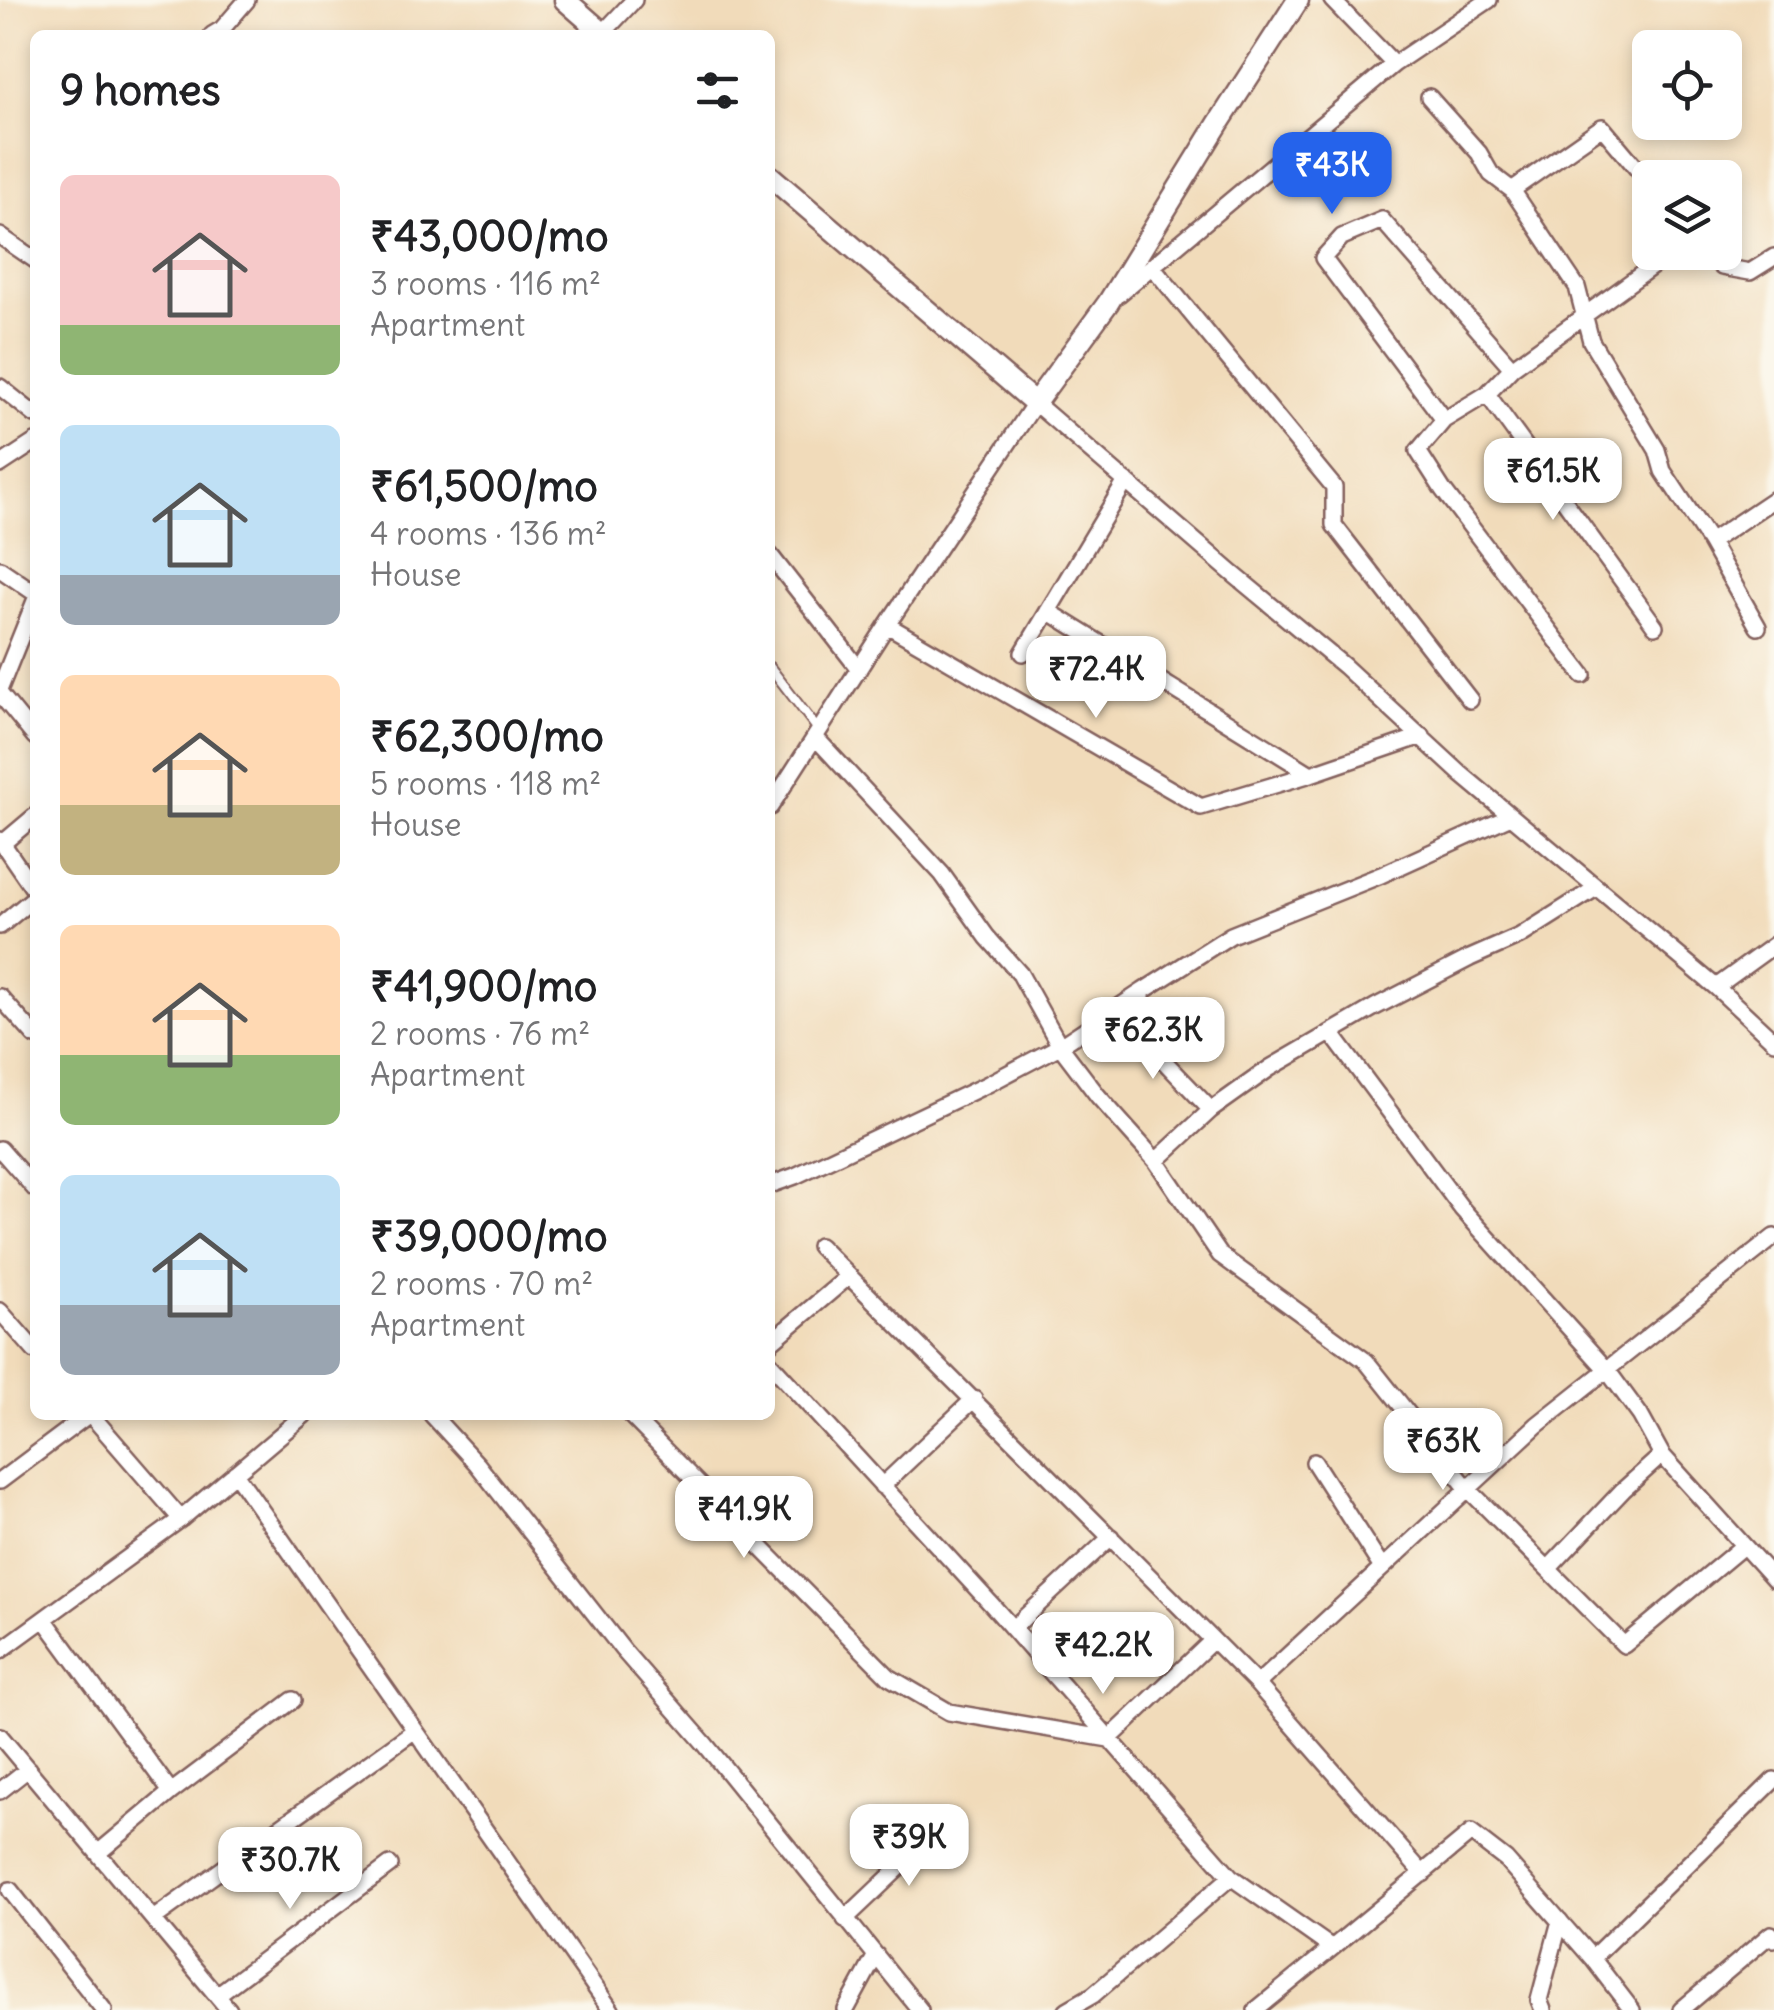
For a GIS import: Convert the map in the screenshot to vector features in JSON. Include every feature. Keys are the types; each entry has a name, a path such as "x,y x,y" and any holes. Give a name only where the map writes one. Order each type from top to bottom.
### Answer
{"street":[{"path":"219,30 247,0"},
{"path":"564,0 599,30"},
{"path":"608,30 634,0"},
{"path":"775,799 1036,403 1108,303 1298,0"},
{"path":"1332,0 1394,64"},
{"path":"1108,303 1394,64 1489,0"},
{"path":"1429,97 1479,153 1491,174 1512,190 1577,287 1591,341 1657,450 1662,470 1710,542 1758,627"},
{"path":"1512,190 1602,128 1632,163"},
{"path":"775,180 1344,666 1511,816 1716,987 1774,1042"},
{"path":"1444,420 1322,258 1342,236 1382,220 1512,368"},
{"path":"0,236 30,252"},
{"path":"1739,270 1750,272 1774,258"},
{"path":"1152,266 1334,487 1334,525 1470,700"},
{"path":"1584,675 1442,490 1418,451 1444,420 1488,394 1512,368 1648,270"},
{"path":"0,387 30,411"},
{"path":"1488,394 1656,626"},
{"path":"0,465 30,445"},
{"path":"1023,653 1126,481"},
{"path":"1710,542 1774,499"},
{"path":"775,561 859,669"},
{"path":"0,569 30,590"},
{"path":"1048,612 1311,774"},
{"path":"30,615 0,691 30,730"},
{"path":"887,626 1201,808 1422,736"},
{"path":"817,734 942,874 987,937 1020,974 1060,1046 1156,1162 1220,1256 1366,1361 1468,1488 1624,1645 1743,1546"},
{"path":"775,1184 1060,1046 1231,935 1381,875 1511,816"},
{"path":"30,820 1,842 30,886"},
{"path":"1156,1162 1211,1110 1270,1068 1470,958 1520,936 1596,888"},
{"path":"0,926 30,899"},
{"path":"1716,987 1774,944"},
{"path":"1142,991 1135,1030 1211,1110"},
{"path":"0,997 30,1030"},
{"path":"1331,1033 1462,1208 1608,1370 1640,1415 1662,1456 1774,1579"},
{"path":"0,1150 30,1183"},
{"path":"1256,1684 1537,1425 1774,1237"},
{"path":"819,1246 1256,1684 1423,1874"},
{"path":"775,1339 850,1276"},
{"path":"0,1312 30,1346"},
{"path":"775,1369 1013,1628 1231,1877 1332,1948"},
{"path":"882,1486 974,1399"},
{"path":"0,1481 83,1420"},
{"path":"94,1420 181,1518"},
{"path":"0,1651 181,1518 298,1420"},
{"path":"437,1420 477,1464 601,1622 920,2010"},
{"path":"635,1420 889,1677 949,1712 1109,1739"},
{"path":"1548,1569 1623,1490 1662,1456"},
{"path":"1314,1462 1382,1568"},
{"path":"235,1473 611,2010"},
{"path":"1013,1628 1111,1537"},
{"path":"44,1619 171,1792"},
{"path":"1109,1739 1213,1640"},
{"path":"98,1853 171,1792 294,1700"},
{"path":"153,1918 415,1730"},
{"path":"0,1736 222,2005 390,1864"},
{"path":"0,1791 28,1769"},
{"path":"1592,1958 1774,1780"},
{"path":"845,1919 942,1827"},
{"path":"1256,2010 1471,1833 1506,1860 1632,2010"},
{"path":"1068,2010 1093,1994 1231,1877"},
{"path":"10,1890 104,2010"},
{"path":"1543,2010 1539,2000 1560,1921"},
{"path":"1681,2010 1773,1935"},
{"path":"846,2010 876,1955"}],"lane":[{"path":"775,674 817,734"}]}
